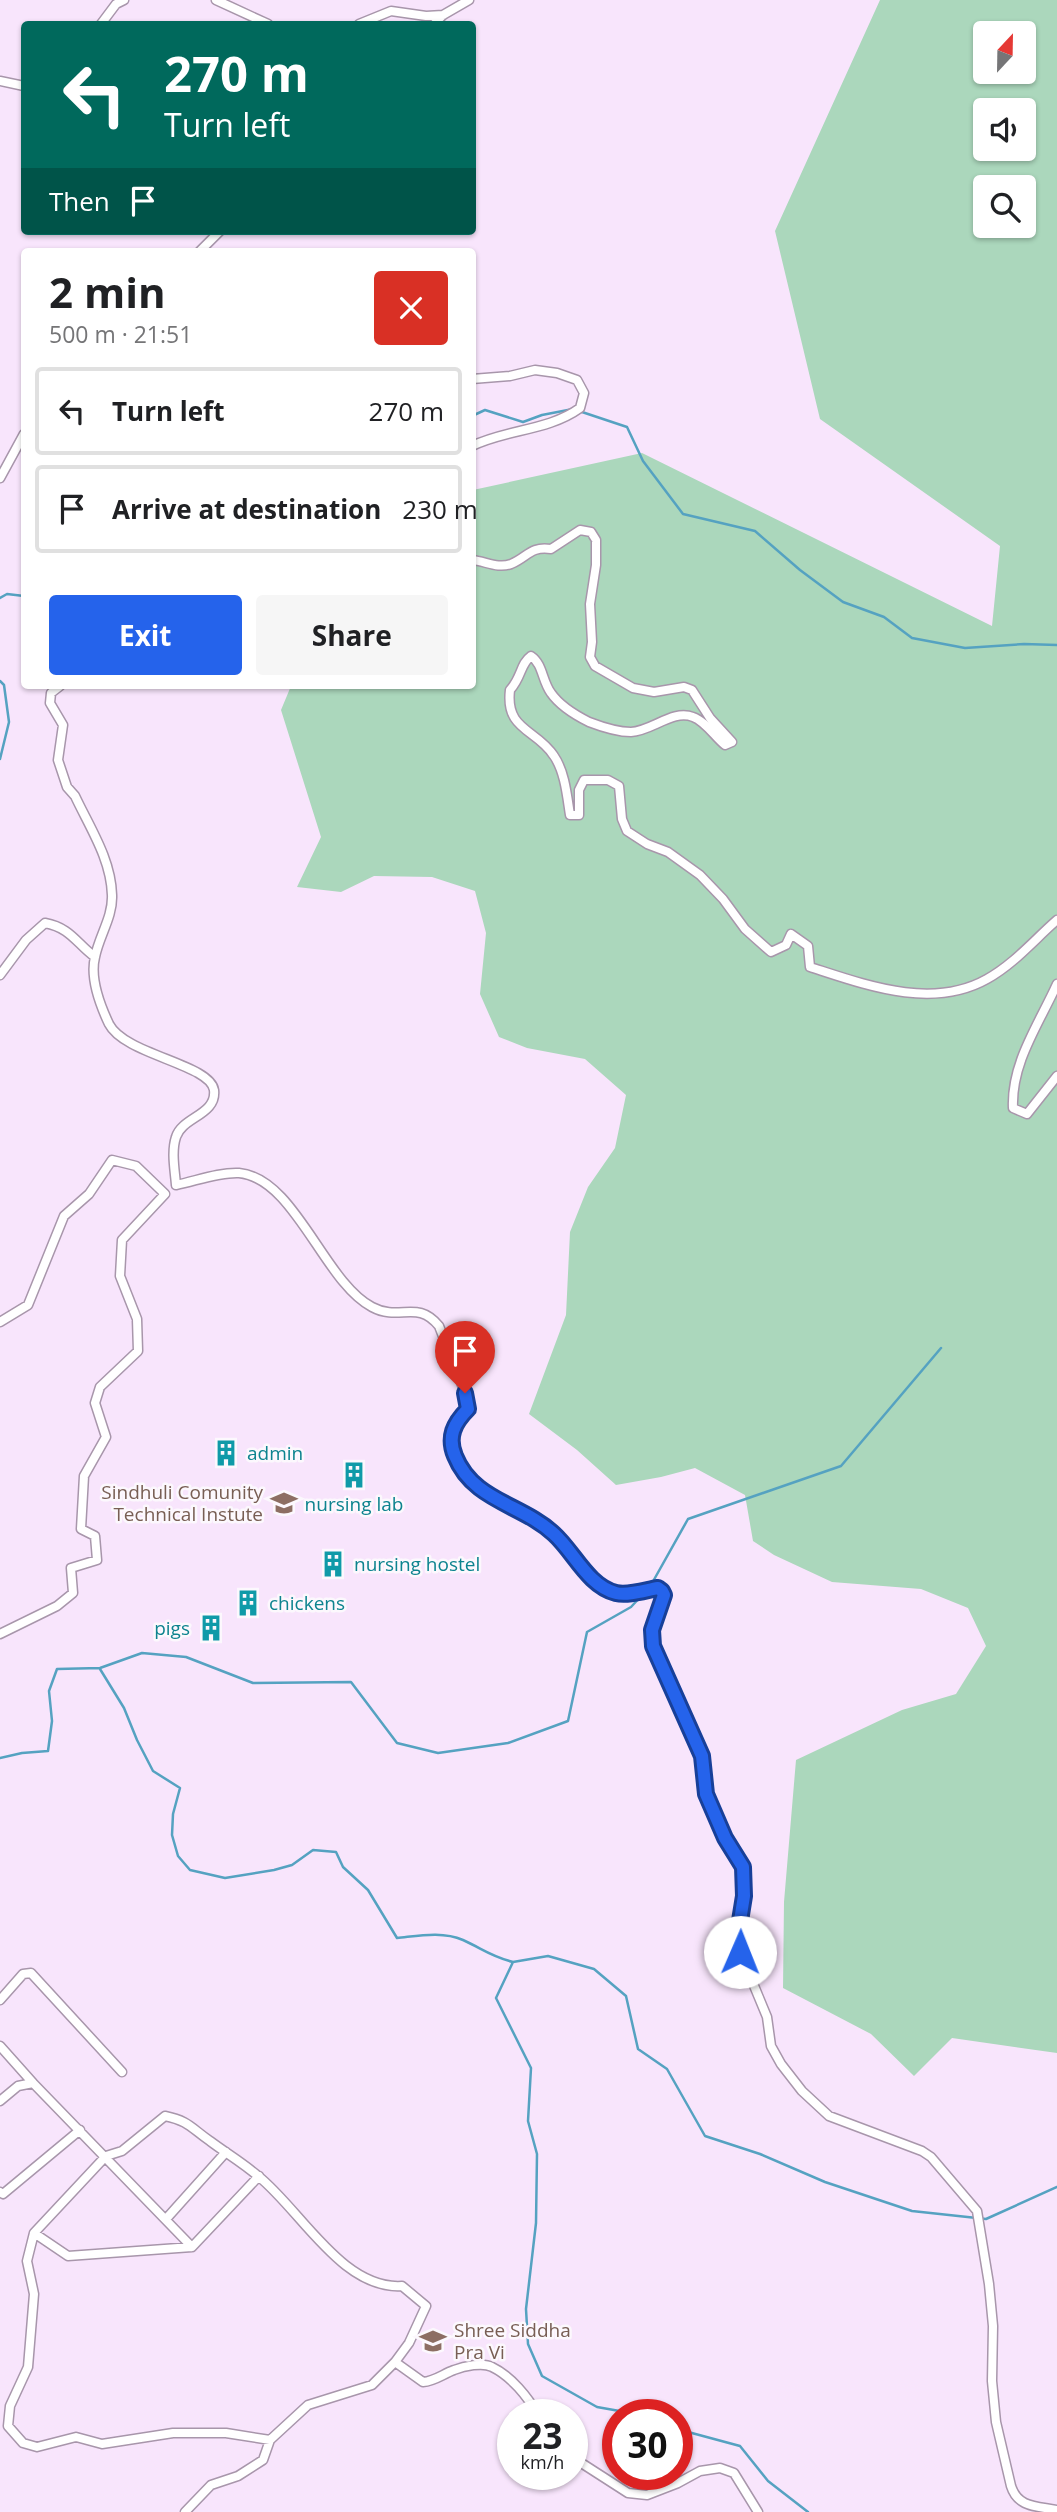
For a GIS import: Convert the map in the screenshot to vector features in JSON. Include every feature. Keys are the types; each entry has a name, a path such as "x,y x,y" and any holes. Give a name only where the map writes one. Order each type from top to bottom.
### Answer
{"street":[{"path":"103,21 116,4 124,0"},
{"path":"216,0 262,21"},
{"path":"437,21 469,0"},
{"path":"366,21 391,11 443,16"},
{"path":"0,81 21,85"},
{"path":"202,248 216,235"},
{"path":"476,379 510,376 535,370 577,380 584,393 580,408 555,423 509,432 476,444"},
{"path":"0,478 21,440"},
{"path":"476,561 497,566 510,564 539,547 551,549 580,530 591,532 596,540 596,565 590,604 590,657 595,666 633,688 654,692 684,687 692,690 709,718 732,741 725,745 693,717 681,715 632,732 587,721 566,709 550,692 537,660 531,656 523,667 520,680 510,690 510,711 519,723 553,754 563,779 570,815 579,815 579,790 584,780 608,780 619,786 622,819 627,831 647,844 668,852 700,875 723,899 744,929 771,952 786,945 791,934 808,946 810,967 863,984 924,995 958,992 988,979 1018,958 1032,941 1057,920"},
{"path":"56,689 51,693 50,703 62,725 58,760 67,788 75,796 108,863 113,897 95,957 94,973 100,1002 111,1027 128,1043 192,1070 208,1079 214,1087 214,1099 208,1108 183,1125 176,1136 176,1185"},
{"path":"0,975 26,940 46,923 66,930 82,948 95,957"},
{"path":"1057,984 1019,1063 1012,1088 1013,1108 1027,1114 1057,1076"},
{"path":"0,1322 28,1305 64,1216 89,1194 112,1160 136,1166 165,1194"},
{"path":"0,1634 57,1606 73,1593 71,1568 97,1560 95,1535 81,1529 84,1476 106,1437 95,1402 100,1387 138,1351 137,1319 120,1276 121,1240 176,1185 240,1173 256,1179 280,1195 345,1286 372,1307 399,1314 423,1311 439,1326 469,1403 468,1409 451,1433 451,1446 459,1466 472,1484 554,1533 596,1582 606,1589 618,1594 658,1588 662,1591 664,1595 652,1630 653,1646 702,1756 706,1794 725,1838 743,1867 740,1952 767,2017 771,2046 780,2064 802,2091 829,2116 922,2151 931,2157 977,2211 993,2326 992,2381 996,2423 1011,2486 1014,2496 1023,2504 1057,2510"},
{"path":"0,2000 23,1974 31,1972 122,2072"},
{"path":"0,2046 192,2247"},
{"path":"0,2101 18,2086 33,2083"},
{"path":"185,2512 211,2485 238,2476 263,2460 270,2440 308,2404 372,2385 410,2343 426,2306 402,2286 389,2287 356,2273 326,2247 259,2176 200,2134 191,2124 165,2116 122,2151 106,2156 34,2233 27,2261 34,2294 28,2367 4,2426 23,2443 37,2447 76,2437 102,2444 173,2433 226,2433 270,2440"},
{"path":"0,2192 3,2194 80,2130"},
{"path":"166,2219 226,2152"},
{"path":"34,2233 68,2256 192,2247 259,2176"},
{"path":"395,2362 423,2382 432,2381 456,2369 480,2364 491,2366 513,2382 526,2399"},
{"path":"588,2467 628,2493 647,2495 700,2471 720,2468 734,2473 758,2512"}],"green space":[{"path":"880,0 1057,0 1057,2053 952,2038 914,2076 871,2034 783,1988 784,1902 796,1760 902,1710 956,1694 986,1646 968,1608 921,1589 832,1582 774,1555 753,1541 745,1495 695,1468 616,1485 577,1450 529,1414 566,1315 570,1232 588,1187 615,1148 626,1095 585,1059 527,1048 499,1037 480,994 486,933 475,891 432,877 374,876 341,892 297,887 321,837 281,710 290,689 476,689 476,489 642,453 992,626 1000,546 820,419 775,231"}],"waterway":[{"path":"476,414 485,410 523,422 573,409"},
{"path":"579,411 627,427 643,461 683,514 755,531 843,602 884,617 912,638 965,648 1057,645"},
{"path":"0,598 7,594 21,596"},
{"path":"0,681 4,685 9,722 0,759"},
{"path":"651,1585 688,1519 841,1466 941,1348"},
{"path":"0,1758 48,1751 52,1721 49,1691 57,1669 100,1668 142,1653 186,1657 253,1683 351,1682 397,1743 438,1753 508,1743 568,1721 587,1632 631,1607 644,1593"},
{"path":"100,1669 124,1708 153,1771 180,1788 173,1814 172,1835 178,1856 190,1870 225,1878 292,1865 313,1850 336,1852 343,1867 368,1890 397,1938 430,1935 455,1937 513,1962 496,1998 531,2068 528,2121 537,2154 536,2223 526,2309 528,2344 542,2376 602,2408"},
{"path":"513,1962 548,1956 594,1969 626,1996 638,2049 667,2069 705,2136 760,2154 825,2182 912,2211 986,2219 1057,2187"},
{"path":"693,2433 740,2446 768,2481 808,2512"}],"place":[{"name":"admin","path":"226,1453"},
{"name":"nursing lab","path":"354,1475"},
{"name":"Sindhuli Comunity Technical Instute","path":"284,1503"},
{"name":"nursing hostel","path":"333,1564"},
{"name":"chickens","path":"248,1603"},
{"name":"pigs","path":"211,1628"},
{"name":"Shree Siddha Pra Vi","path":"433,2341"}],"route":[{"path":"465,1393 468,1409 451,1433 451,1446 459,1466 472,1484 554,1533 596,1582 606,1589 618,1594 658,1588 664,1595 652,1630 653,1646 702,1756 706,1794 725,1838 743,1867 740,1952"}]}
